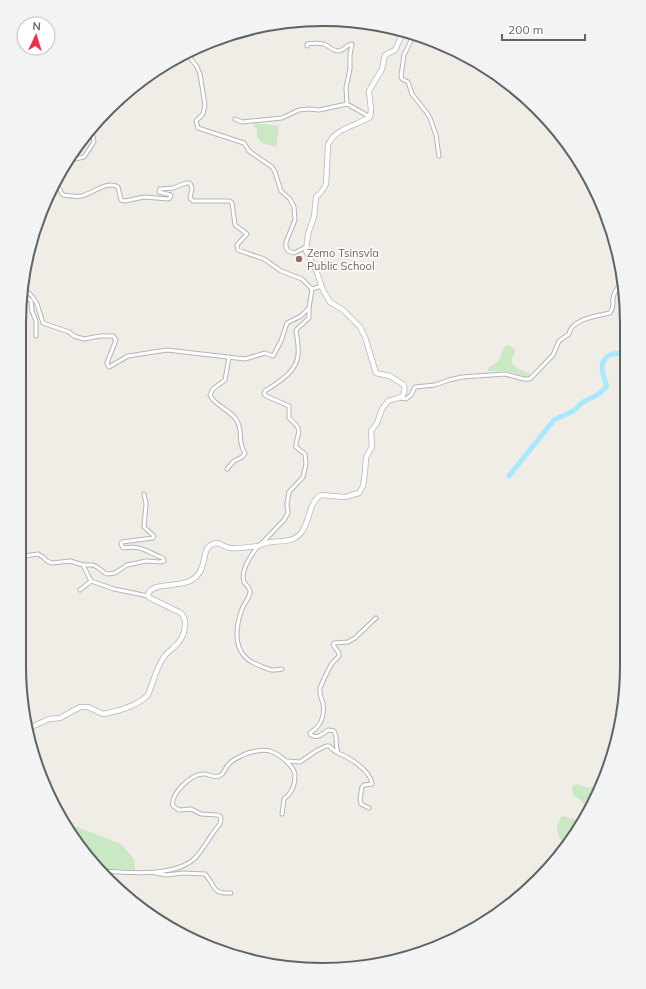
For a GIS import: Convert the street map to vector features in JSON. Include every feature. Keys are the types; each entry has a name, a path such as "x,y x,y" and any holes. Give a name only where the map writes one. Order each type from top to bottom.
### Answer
{"street":[{"path":"370,117 371,110 369,91 382,69 385,55 395,50 402,36"},
{"path":"411,40 404,55 401,76 402,79 408,82 412,94 430,118 436,135 438,156"},
{"path":"307,46 307,44 318,43 338,51 342,50 349,44 352,44 350,69 346,88 347,104"},
{"path":"190,58 200,74 205,105 203,114 198,118 196,124 198,128 244,143 249,151 272,167 281,191 290,199 294,207 295,220 286,242 286,247 288,251 294,253 306,247"},
{"path":"235,119 242,122 282,118 299,110 319,110 347,104 370,117"},
{"path":"370,117 344,129 330,141 328,145 326,184 316,197 314,217 308,234 306,251 316,270 322,290 330,302 343,310 360,327 368,344 376,373 390,376 404,385 405,391 400,398"},
{"path":"75,159 84,157 94,142 93,135"},
{"path":"59,188 63,195 77,197 83,196 108,185 116,185 118,187 121,200 125,202 144,198 168,199 171,195 159,192 160,189 174,188 190,183 192,188 190,198 193,201 230,201 232,203 235,225 247,234 237,245 238,250 264,260 280,271 302,279 312,288"},
{"path":"312,288 322,286"},
{"path":"282,669 265,669 250,661 242,653 236,634 242,609 250,593 243,575 252,554 258,546 266,541 284,520 288,513 287,504 289,492 303,477 305,470 305,454 296,447 295,441 299,430 298,426 289,418 289,406 264,394 265,391 283,379 295,365 298,356 296,330 308,318 312,288"},
{"path":"148,596 150,590 154,588 176,585 195,578 203,568 205,552 210,546 218,544 227,548 232,548 258,546 266,543 286,541 301,533 306,525 311,508 321,495 346,497 359,493 363,486 366,472 366,458 372,447 371,431 377,423 382,409 388,401 400,398 406,399 411,395 415,387 435,385 462,377 505,374 530,379 553,355 559,341 569,334 570,329 574,324 591,317 610,313 614,304 613,298 615,291 617,288"},
{"path":"28,293 37,304 43,323 84,339 100,336 113,336 116,340 107,363 109,367 128,356 167,350 214,354 245,359 265,353 273,356 281,342 287,323 300,316 310,308"},
{"path":"28,298 31,301 32,311 36,321 36,336"},
{"path":"227,470 234,461 242,457 245,453 240,443 239,423 233,415 212,399 210,395 213,389 225,380 229,357"},
{"path":"26,556 38,554 52,563 70,562 95,566 108,574 115,573 127,565 146,561 164,561 163,558 146,550 135,547 123,548 121,546 122,542 127,540 153,538 154,536 144,527 146,504 144,494"},
{"path":"33,726 49,719 60,718 80,707 88,707 103,714 108,714 144,699 148,695 164,657 178,644 182,636 185,624 184,616 181,613 148,596 114,589 91,581 83,565"},
{"path":"80,590 91,581"},
{"path":"338,753 336,746 336,735 334,731 328,730 315,737 310,733 319,726 322,721 323,704 320,689 331,663 339,656 339,653 333,645 334,643 348,642 362,632 376,618"},
{"path":"287,761 300,762 320,748 326,746 332,748 338,753 348,756 362,768 373,782 370,785 362,786 360,794 361,804 369,808"},
{"path":"108,871 166,871 181,867 196,857 220,824 220,816 201,814 191,809 179,810 173,806 173,800 184,783 202,774 217,777 224,773 228,765 237,758 250,752 271,751 287,761 293,768 295,775 294,786 291,793 284,799 282,814"},
{"path":"152,872 167,875 183,873 205,874 214,889 218,892 231,893"}],"green space":[{"path":"256,123 279,126 276,147 262,143 257,137 257,130 253,125"},
{"path":"509,345 515,349 511,360 512,363 518,369 529,373 530,376 527,377 506,371 488,371 488,368 498,362 504,347"},
{"path":"577,784 589,788 594,787 584,806 581,800 573,795 572,786"},
{"path":"562,816 577,820 562,842 557,828"},
{"path":"73,825 121,844 134,859 135,870 107,869 87,847"}],"waterway":[{"path":"509,476 554,420 573,411 583,402 599,394 607,386 602,369 603,361 612,354 620,353"}],"place":[{"name":"Zemo Tsinsvla Public School","path":"299,259"}]}
